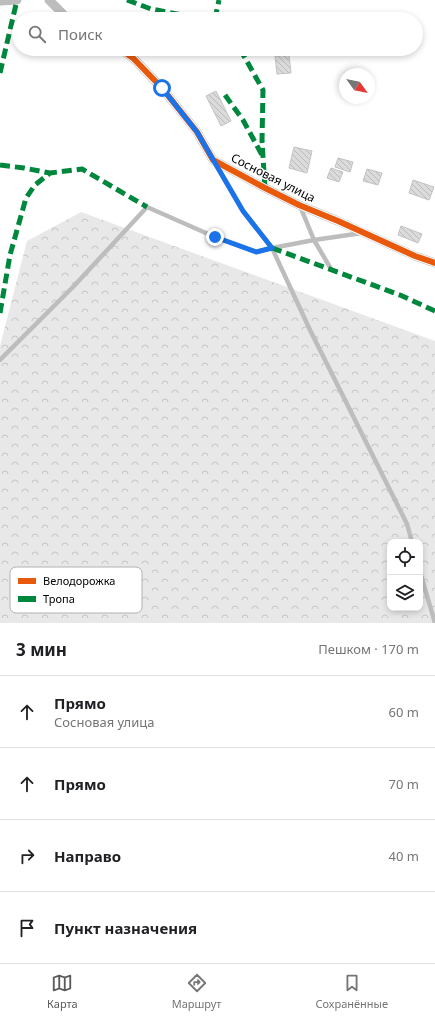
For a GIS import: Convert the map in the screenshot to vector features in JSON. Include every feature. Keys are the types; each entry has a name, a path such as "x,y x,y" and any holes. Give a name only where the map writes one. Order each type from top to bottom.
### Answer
{"street":[{"path":"0,1 17,0"},
{"path":"49,0 61,12"},
{"name":"Сосновая улица","path":"130,56 162,88 197,132 213,160 299,205 415,256 435,263"}],"lane":[{"path":"213,160 243,211 272,248 310,330 406,524 411,539"},
{"path":"299,205 314,240 331,269"},
{"path":"0,360 74,286 147,207 215,237 256,252 314,240 363,233"},
{"path":"421,575 435,623"}],"green space":[{"path":"81,212 435,341 435,623 0,623 0,346 27,241"}],"building":[{"path":"275,56 289,56 291,73 277,74"},
{"path":"216,91 231,121 221,126 206,96"},
{"path":"294,147 312,151 307,173 289,168"},
{"path":"338,158 353,162 350,172 335,167"},
{"path":"331,168 343,172 339,182 327,178"},
{"path":"367,169 382,173 378,185 363,181"},
{"path":"413,180 434,187 429,200 409,193"},
{"path":"401,226 422,234 418,243 398,235"}],"marked path":[{"path":"14,12 17,0"},
{"path":"127,0 151,9 167,12"},
{"path":"216,12 219,0"},
{"path":"0,73 12,21"},
{"path":"244,56 263,90 262,141 265,188"},
{"path":"225,95 243,120 262,155"},
{"path":"0,165 50,173"},
{"path":"0,313 10,255 26,198 35,185 50,173 82,169 147,207"},
{"path":"272,248 400,295 435,311"}],"cycle path":[{"path":"130,56 162,88 197,132 213,160 299,205 415,256 435,263"}],"route":[{"path":"162,88 197,132 243,211 272,248 256,252 215,237"}]}
